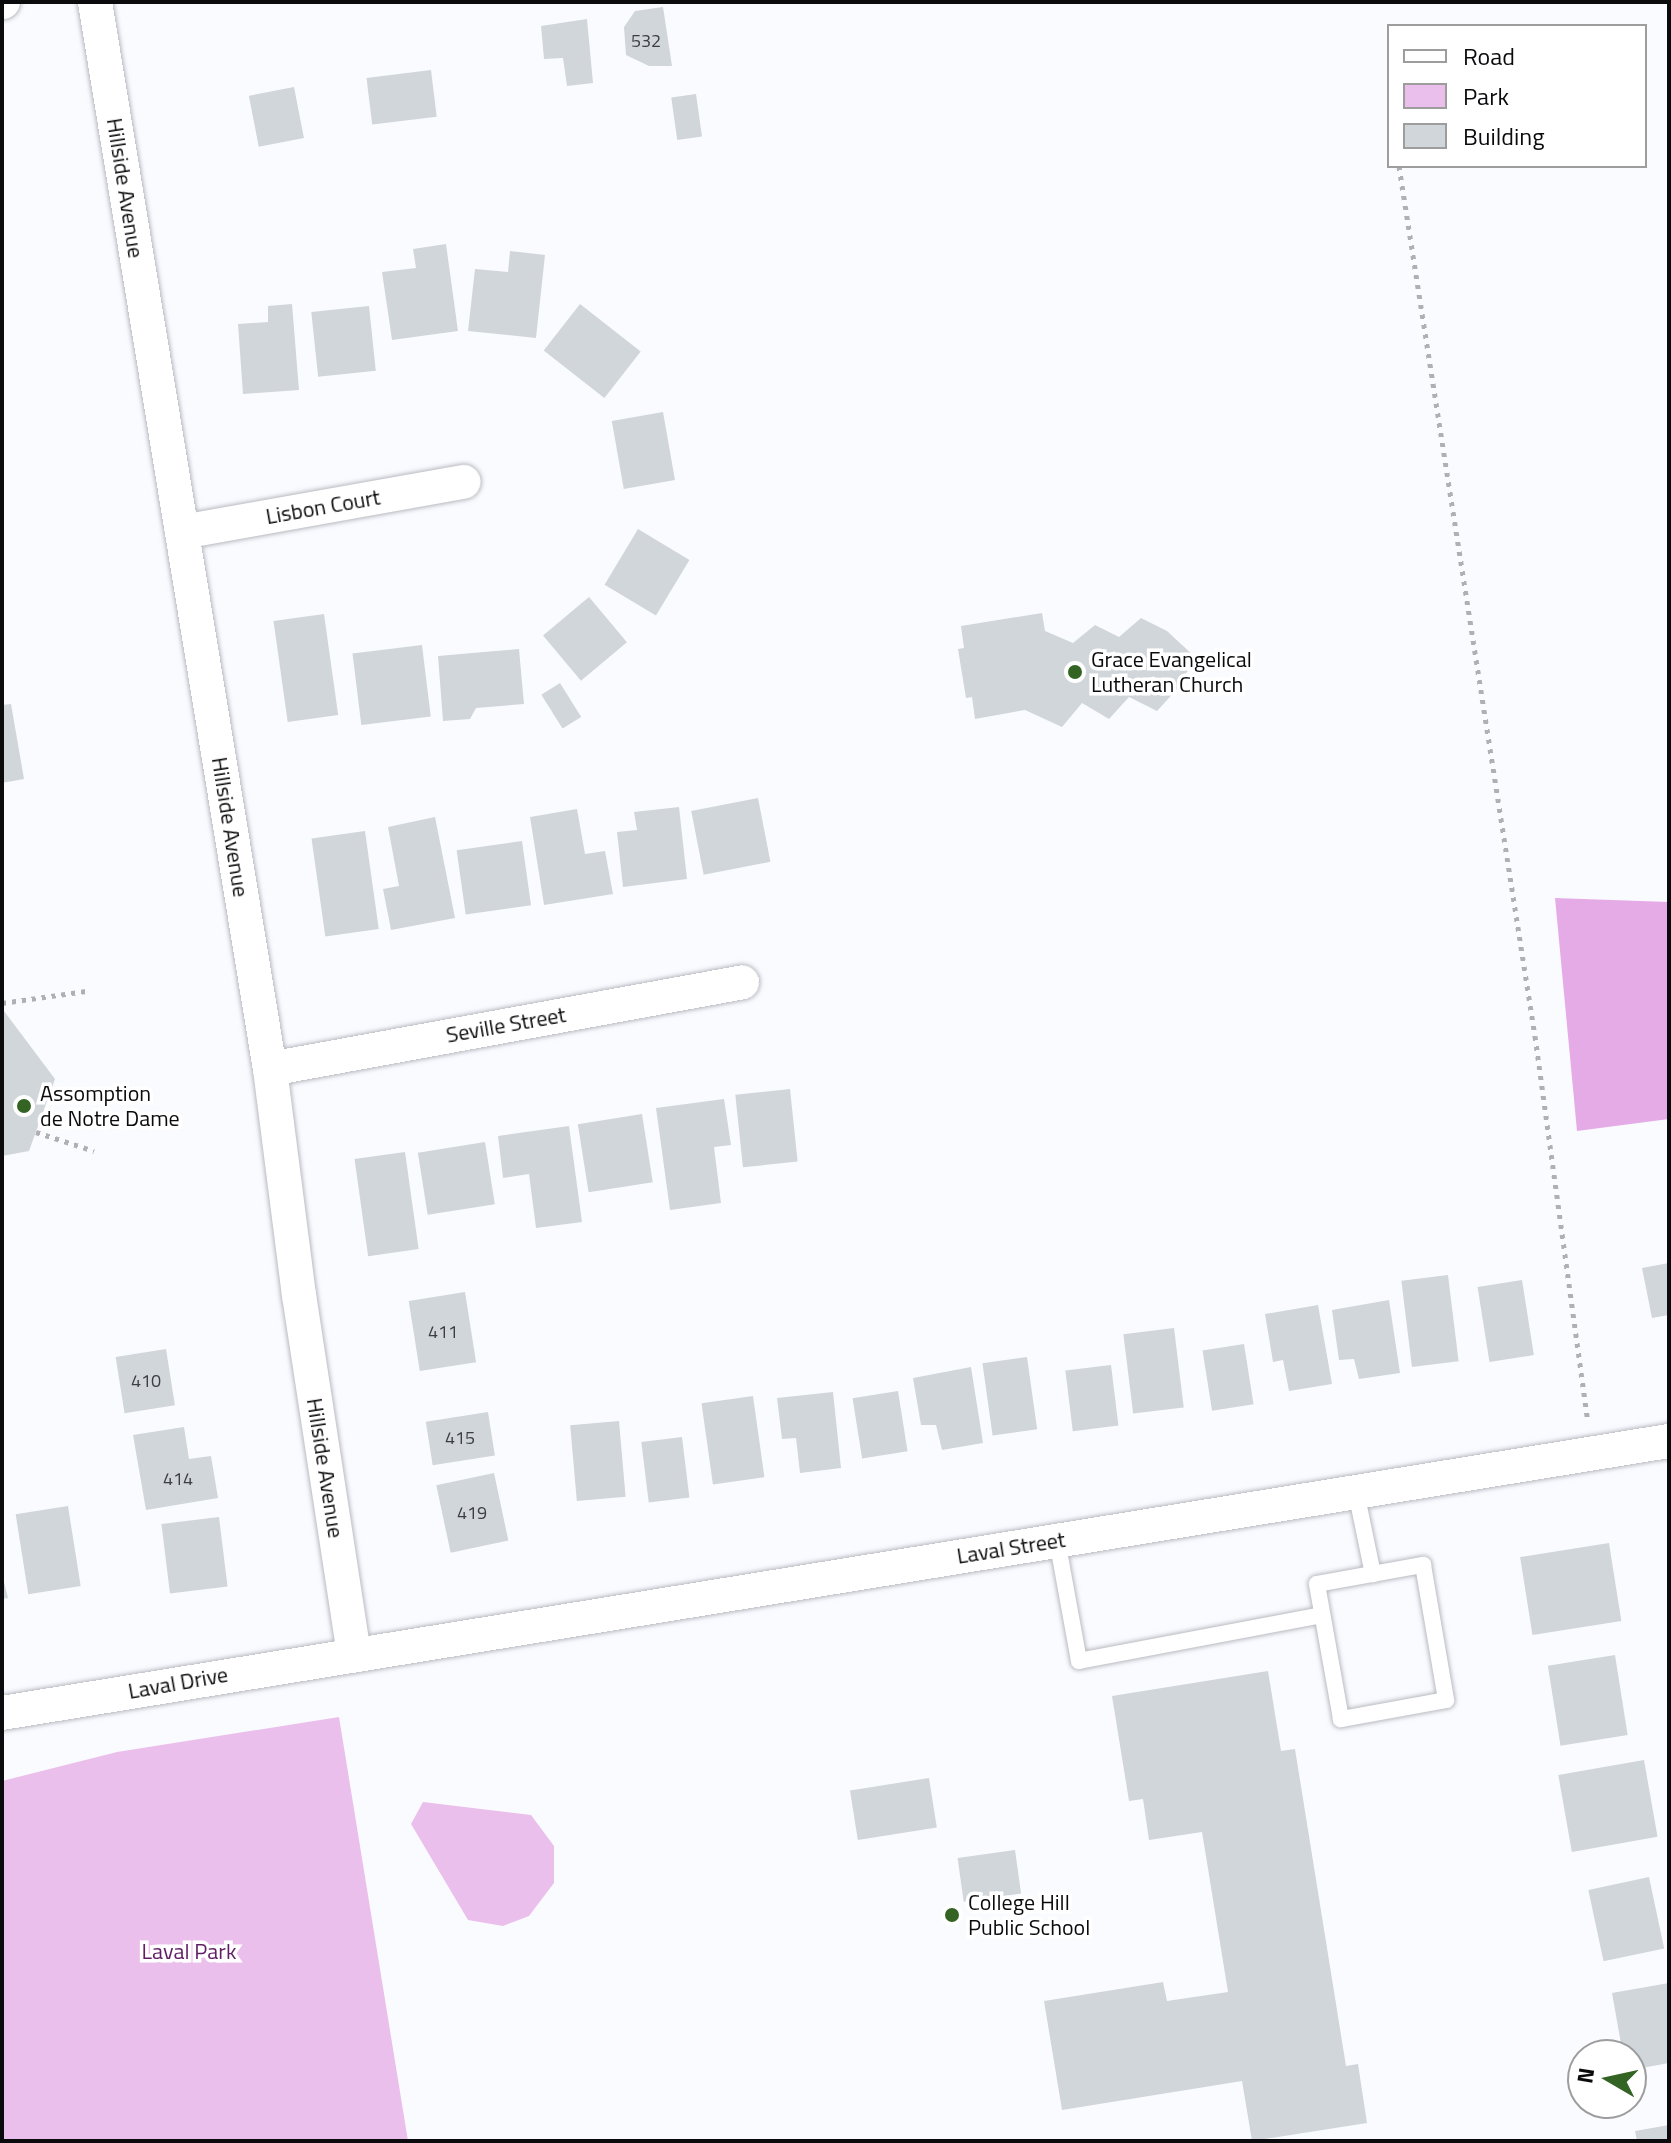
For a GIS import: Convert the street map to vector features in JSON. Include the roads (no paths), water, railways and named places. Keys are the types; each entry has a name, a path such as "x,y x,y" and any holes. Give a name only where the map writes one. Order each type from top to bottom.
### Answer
{"street":[{"name":"Hillside Avenue","path":"95,2 270,1069 299,1295 354,1654"},
{"name":"Lisbon Court","path":"182,532 464,482"},
{"name":"Seville Street","path":"270,1069 742,982"},
{"name":"Laval Street","path":"354,1654 1669,1441"},
{"name":"Laval Drive","path":"2,1713 354,1654"}],"lane":[{"path":"1356,1492 1373,1574"},
{"path":"1057,1540 1079,1661 1322,1615"},
{"path":"1423,1565 1446,1700 1341,1719 1317,1584 1373,1574 1423,1565"}],"place":[{"name":"Grace Evangelical Lutheran Church","path":"1075,672"},
{"name":"Assomption de Notre Dame","path":"24,1106"},
{"name":"College Hill Public School","path":"952,1915"}],"park label":[{"name":"Laval Park","path":"189,1952"}]}
